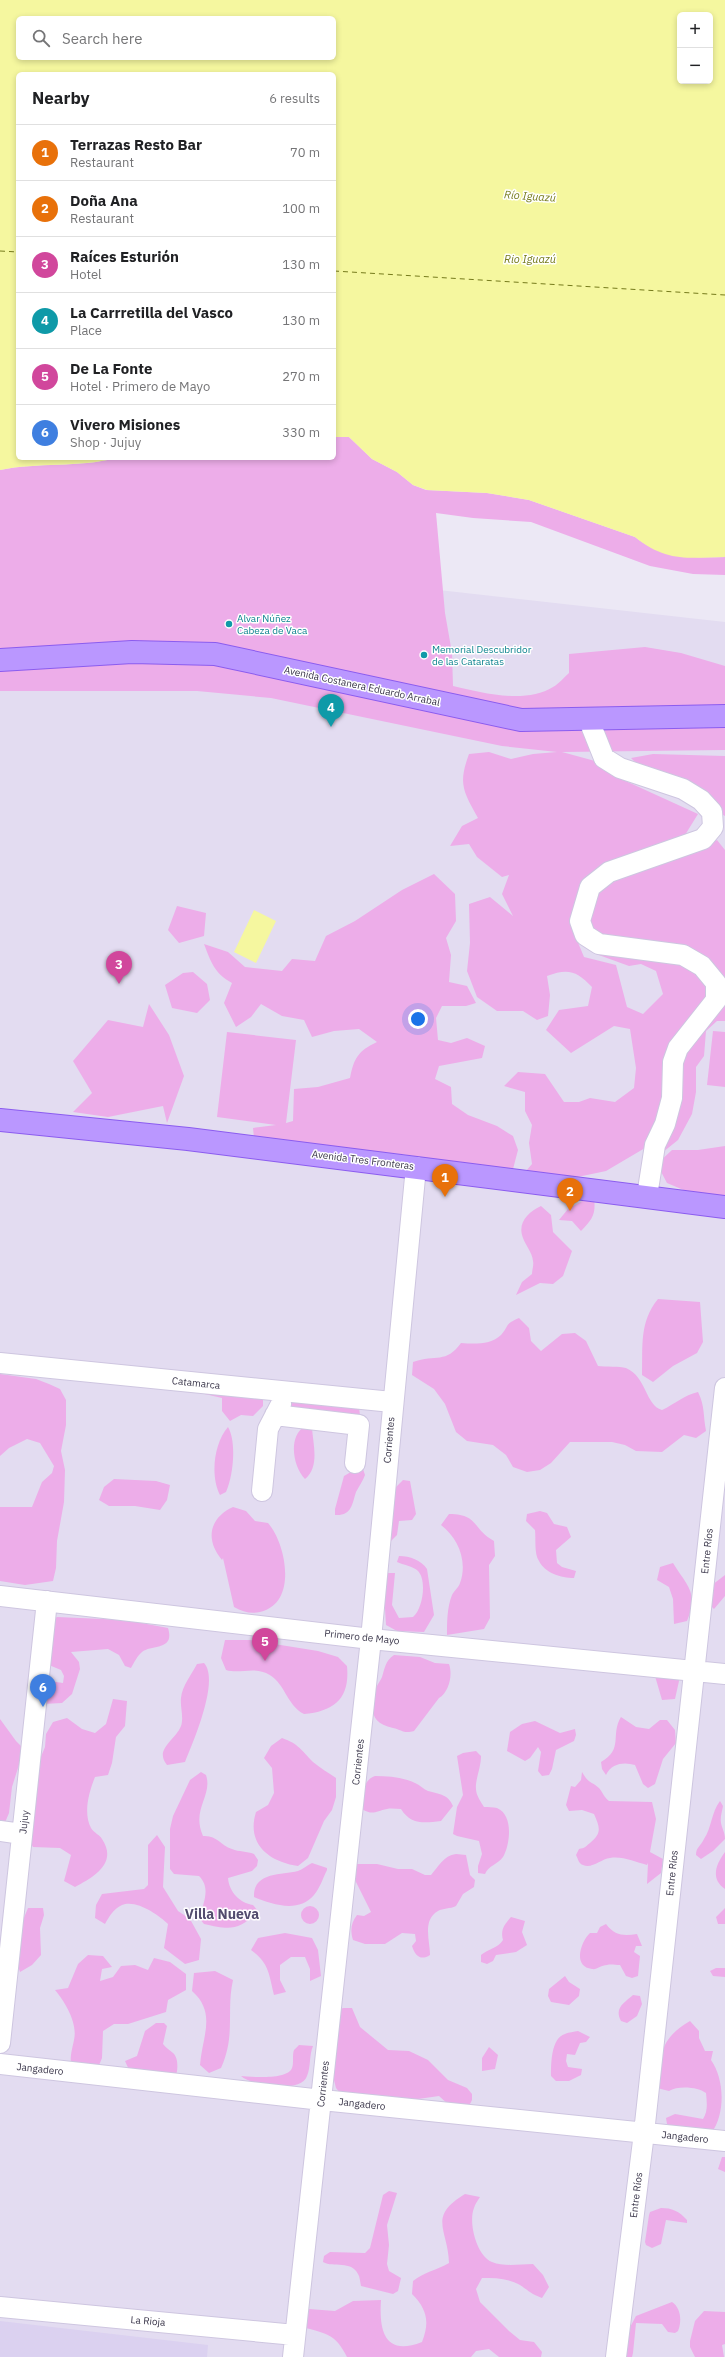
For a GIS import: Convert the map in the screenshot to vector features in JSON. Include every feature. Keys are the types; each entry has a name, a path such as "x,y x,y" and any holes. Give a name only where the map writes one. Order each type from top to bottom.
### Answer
{"main road":[{"name":"Avenida Costanera Eduardo Arrabal","path":"0,660 132,652 215,654 521,720 725,716"},
{"name":"Avenida Tres Fronteras","path":"0,1120 188,1139 725,1207"}],"street":[{"path":"588,718 604,758 620,768 683,789 701,800 712,812 713,827 703,839 609,872 590,887 580,921 584,935 599,944 683,955 702,966 716,983 716,1000 678,1048 673,1062 672,1098 665,1124 655,1145 647,1196"},
{"name":"Corrientes","path":"293,2357 371,1639 392,1402 416,1167"},
{"name":"Catamarca","path":"0,1363 392,1402"},
{"name":"Entre Ríos","path":"616,2357 644,2133 725,1388"},
{"path":"262,1491 268,1429 288,1392"},
{"path":"275,1415 359,1425 355,1463"},
{"name":"Primero de Mayo","path":"0,1596 371,1639 725,1674"},
{"name":"Jujuy","path":"0,2043 47,1601"},
{"path":"0,1831 22,1834"},
{"name":"Jangadero","path":"0,2064 322,2100 725,2141"},
{"name":"La Rioja","path":"0,2307 295,2335"}],"shaded area":[{"path":"336,437 349,437 372,459 397,472 413,485 426,490 487,493 529,500 635,537 645,544 667,553 690,557 725,557 725,575 693,574 650,566 531,522 473,518 436,513 445,613 452,653 453,686 477,692 504,696 530,695 553,687 569,673 569,654 645,647 681,653 725,666 725,750 562,752 595,761 619,778 698,814 685,835 595,874 575,900 574,933 584,957 616,965 627,1007 643,1014 663,994 656,971 641,964 629,966 596,954 589,949 592,945 689,967 707,983 709,1001 645,1148 606,1171 568,1179 526,1171 532,1164 529,1143 532,1125 525,1111 525,1092 504,1086 518,1072 545,1074 564,1102 579,1102 590,1098 615,1102 634,1088 636,1068 630,1029 614,1026 571,1053 546,1030 559,1010 588,1006 592,987 582,977 572,972 561,972 547,976 550,995 548,1016 537,1020 523,1011 497,1011 477,997 467,971 470,943 469,904 490,897 513,916 502,894 509,875 502,877 477,857 469,844 450,846 462,826 478,818 466,794 463,780 469,754 489,752 511,759 533,754 557,752 502,746 271,698 197,691 0,691 0,470 29,466 87,463 107,460 336,460"},
{"path":"181,561 725,622 725,2357 0,2357 0,595"},
{"path":"653,754 725,756 725,816 642,769 631,758"},
{"path":"717,840 725,850 725,1021 717,1021 706,1031 704,1056 696,1067 696,1092 692,1114 678,1140 663,1152 684,1054 724,983 636,943 591,932 590,917 592,905 596,895 603,887 623,875 648,866 667,862 682,848 704,846"},
{"path":"434,874 455,894 456,921 446,938 451,955 449,982 467,986 476,1003 466,1006 442,1006 436,1018 438,1040 451,1043 467,1038 485,1046 482,1058 439,1066 435,1079 451,1087 452,1104 468,1115 497,1126 513,1136 518,1150 513,1169 481,1168 408,1155 254,1138 253,1128 276,1125 217,1117 227,1032 296,1040 286,1123 293,1121 294,1089 318,1087 350,1078 355,1060 361,1052 377,1042 359,1029 334,1031 312,1037 304,1020 282,1016 261,1004 251,1017 236,1027 224,1003 232,983 217,971 211,962 204,944 228,952 245,967 282,971 292,959 315,961 326,936 355,921 402,890"},
{"path":"177,906 206,913 204,936 179,943 168,930"},
{"path":"193,972 207,984 210,1000 197,1013 172,1008 165,985 183,973"},
{"path":"149,1004 169,1035 184,1076 167,1123 163,1106 108,1117 73,1112 92,1093 73,1061 108,1020 143,1027"},
{"path":"713,1031 725,1032 725,1087 707,1085"},
{"path":"725,1146 725,1197 700,1197 667,1183 657,1164 672,1150 698,1150"},
{"path":"591,1196 594,1197 593,1216 581,1231 572,1221 559,1220 568,1209"},
{"path":"541,1206 551,1215 553,1232 572,1251 563,1276 553,1284 540,1283 516,1295 522,1282 532,1274 533,1266 531,1255 524,1241 521,1228 528,1215"},
{"path":"658,1299 700,1302 703,1342 697,1353 673,1366 653,1382 642,1375 642,1345 648,1317"},
{"path":"519,1318 529,1328 531,1341 541,1351 562,1334 575,1333 586,1341 598,1366 623,1367 633,1372 642,1384 652,1403 662,1410 684,1397 698,1392 703,1406 706,1431 696,1438 684,1435 662,1452 636,1451 625,1445 612,1442 570,1442 551,1463 540,1470 527,1472 513,1467 506,1455 493,1445 467,1441 456,1432 445,1404 434,1389 412,1375 413,1362 445,1356 456,1350 461,1343 477,1344 492,1341 504,1332 509,1324"},
{"path":"0,1374 36,1379 49,1384 60,1389 66,1400 66,1425 61,1451 65,1470 64,1502 57,1541 56,1568 53,1581 25,1585 0,1581 0,1507 32,1507 42,1482 52,1473 54,1466 40,1443 27,1439 9,1448 0,1456"},
{"path":"196,1392 263,1399 263,1406 253,1416 241,1415 230,1421 222,1411 222,1398"},
{"path":"281,1400 359,1408 360,1415 356,1419 276,1404"},
{"path":"228,1427 231,1433 233,1450 231,1478 226,1492 220,1495 215,1479 215,1460 219,1442"},
{"path":"304,1427 312,1428 314,1448 313,1468 305,1479 301,1474 295,1460 294,1452 296,1438"},
{"path":"356,1469 363,1469 365,1475 356,1492 352,1505 345,1514 335,1515 335,1509 344,1476"},
{"path":"114,1479 156,1481 170,1485 167,1500 160,1510 135,1506 109,1506 99,1500 104,1487"},
{"path":"403,1480 410,1481 416,1514 412,1520 399,1521 397,1535 389,1543 394,1489"},
{"path":"233,1507 246,1511 255,1521 268,1523 274,1532 283,1555 285,1582 282,1594 276,1603 262,1612 250,1613 234,1607 223,1558 222,1560 213,1545 212,1530 214,1523 219,1517"},
{"path":"540,1511 547,1513 554,1524 567,1527 571,1537 556,1550 557,1563 562,1567 576,1571 574,1578 559,1576 549,1572 537,1558 535,1530 526,1521 527,1514"},
{"path":"449,1514 459,1515 471,1519 482,1532 494,1541 495,1556 489,1565 490,1618 484,1629 447,1635 449,1605 452,1595 459,1586 463,1566 457,1543 441,1525"},
{"path":"399,1556 415,1559 422,1563 427,1569 434,1615 424,1632 397,1631 386,1625 384,1592 388,1573 395,1573 392,1605 399,1618 413,1617 419,1608 423,1594 421,1575 413,1568 397,1562"},
{"path":"673,1563 687,1584 692,1596 692,1603 687,1621 674,1624 673,1599 669,1587 657,1580 660,1567"},
{"path":"725,1575 725,1596 714,1609 709,1604 712,1585"},
{"path":"57,1617 126,1620 168,1628 169,1635 165,1644 142,1652 131,1668 125,1666 119,1655 108,1649 71,1652 79,1662 80,1669 72,1694 62,1703 43,1704 43,1680 63,1683 64,1676 61,1670 49,1665 52,1652 51,1621"},
{"path":"225,1640 250,1640 318,1651 338,1657 347,1666 346,1687 338,1701 332,1706 324,1710 304,1714 293,1705 282,1687 266,1673 261,1671 226,1670 221,1658"},
{"path":"394,1655 420,1657 435,1663 449,1664 450,1668 451,1673 448,1688 414,1731 411,1732 405,1732 386,1726 380,1723 374,1715 373,1698 376,1689 387,1662"},
{"path":"204,1663 208,1671 209,1683 204,1711 199,1726 185,1762 167,1765 163,1754 167,1745 181,1726 181,1698 183,1689 197,1664"},
{"path":"681,1672 675,1699 662,1700 655,1676"},
{"path":"113,1699 127,1701 125,1726 116,1737 112,1763 108,1775 95,1777 89,1796 87,1809 87,1816 91,1828 102,1839 107,1855 102,1868 96,1874 75,1887 64,1881 71,1855 60,1848 33,1847 26,1835 40,1759 45,1747 46,1734 53,1722 67,1718 82,1729 95,1733 106,1724"},
{"path":"621,1717 636,1727 649,1729 660,1720 667,1720 675,1730 676,1743 663,1759 655,1784 648,1788 643,1784 635,1765 619,1764 612,1768 606,1775 602,1769 601,1762 608,1757 615,1747 616,1730"},
{"path":"0,1719 16,1741 24,1749 12,1787 9,1813 4,1825 0,1824"},
{"path":"535,1721 560,1733 575,1729 576,1735 574,1741 556,1750 552,1769 549,1775 542,1776 538,1771 541,1752 538,1747 530,1758 525,1761 507,1751 510,1732 522,1724"},
{"path":"282,1738 296,1745 313,1762 336,1778 336,1797 332,1810 324,1821 308,1858 298,1866 287,1864 269,1856 262,1850 254,1833 256,1812 268,1805 274,1793 272,1768 264,1758 271,1746"},
{"path":"476,1751 481,1756 476,1785 478,1796 484,1807 497,1808 502,1812 506,1817 509,1831 509,1838 503,1857 485,1874 478,1873 478,1866 482,1854 479,1841 453,1834 457,1807 463,1795 457,1756 463,1753"},
{"path":"201,1772 206,1775 207,1783 207,1790 199,1818 203,1836 212,1837 235,1850 254,1854 258,1860 257,1866 252,1871 228,1878 230,1888 236,1896 244,1902 253,1905 258,1911 245,1922 234,1927 228,1928 204,1924 200,1919 206,1891 203,1881 199,1876 174,1874 170,1869 170,1829 173,1816 190,1780"},
{"path":"582,1772 588,1780 599,1788 609,1801 652,1802 656,1819 650,1852 663,1859 661,1873 647,1884 648,1863 647,1865 615,1858 586,1866 579,1861 576,1855 579,1849 585,1847 594,1839 599,1830 594,1814 582,1810 569,1811 566,1805 571,1786 575,1787 581,1780"},
{"path":"375,1776 405,1779 428,1791 446,1797 453,1806 441,1821 429,1822 418,1822 409,1818 401,1809 389,1809 372,1813 366,1811 362,1809 365,1785 367,1781"},
{"path":"720,1801 723,1806 721,1825 725,1834 725,1839 713,1851 701,1859 696,1855 697,1850 709,1830 715,1810"},
{"path":"157,1835 165,1847 163,1887 178,1911 190,1919 201,1939 199,1960 185,1964 164,1948 168,1924 159,1916 147,1909 134,1904 122,1905 112,1913 105,1924 95,1918 96,1905 102,1894 144,1889 148,1885 148,1845"},
{"path":"725,1852 725,1889 717,1881 716,1871 719,1861"},
{"path":"456,1854 466,1855 470,1875 475,1880 474,1887 463,1894 456,1906 440,1910 433,1915 428,1925 430,1955 424,1958 417,1955 412,1946 416,1941 415,1934 402,1933 385,1944 365,1944 353,1940 352,1924 355,1918 357,1915 364,1916 371,1912 354,1878 356,1864 377,1864 398,1869 412,1869 425,1875 431,1875 444,1859"},
{"path":"312,1863 327,1868 327,1870 318,1889 308,1901 293,1906 286,1906 269,1903 254,1897 255,1889 258,1883 263,1879 276,1874 298,1871"},
{"path":"310,1906 316,1909 319,1915 316,1921 310,1924 304,1921 301,1915 304,1909"},
{"path":"28,1908 43,1908 44,1915 40,1928 41,1955 32,1965 20,1972 16,1960 23,1920"},
{"path":"725,1908 725,1924 718,1924 716,1917"},
{"path":"511,1917 525,1921 522,1932 527,1945 516,1952 496,1955 493,1961 487,1964 481,1962 481,1955 501,1943 503,1940 502,1933 505,1924"},
{"path":"606,1924 616,1933 628,1935 637,1934 642,1946 636,1946 634,1952 640,1956 638,1976 632,1978 626,1976 620,1965 605,1965 592,1969 582,1964 580,1959 581,1947 587,1937 590,1933 597,1933 600,1927"},
{"path":"285,1933 312,1938 318,1950 321,1976 310,1981 310,1969 305,1957 291,1957 280,1965 280,1980 286,1992 274,1995 265,1964 251,1950 258,1938"},
{"path":"88,1955 103,1956 112,1967 102,1969 100,1981 113,1977 121,1966 135,1965 148,1970 154,1958 170,1962 186,1974 186,1990 168,2000 166,2012 128,2024 114,2024 103,2031 102,2058 97,2070 71,2065 71,2055 75,2033 74,2027 70,2013 63,2000 55,1990 68,1988 78,1964"},
{"path":"716,1968 725,1968 725,1977 713,1976 710,1971"},
{"path":"215,1971 233,1980 230,2002 230,2034 226,2056 221,2068 209,2073 200,2065 205,2035 206,2017 200,1999 192,1991 194,1973"},
{"path":"565,1976 569,1982 580,1989 579,1996 569,2005 551,2002 548,1996 549,1989"},
{"path":"633,1995 640,1996 642,2004 637,2016 627,2023 621,2021 619,2009 623,2003"},
{"path":"352,2008 360,2027 388,2050 409,2051 428,2060 448,2080 467,2088 472,2094 472,2100 469,2106 449,2105 439,2096 418,2099 411,2103 340,2093 336,2088 333,2076 338,2009"},
{"path":"690,2021 699,2031 699,2038 705,2051 713,2051 711,2060 716,2068 721,2087 721,2107 716,2125 712,2132 672,2128 667,2124 666,2118 675,2114 703,2119 707,2104 706,2093 699,2089 683,2087 669,2091 657,2088 659,2066 663,2049 672,2034"},
{"path":"156,2023 164,2023 167,2026 163,2044 175,2055 177,2072 175,2078 130,2072 125,2061 137,2056 145,2031"},
{"path":"578,2031 590,2037 586,2042 580,2043 575,2055 567,2054 566,2061 568,2067 582,2069 581,2075 569,2081 556,2081 551,2076 554,2046 560,2036"},
{"path":"299,2045 313,2046 307,2076 303,2082 286,2087 265,2085 247,2080 241,2076 269,2077 289,2072 293,2066 294,2050"},
{"path":"489,2047 498,2055 495,2069 482,2071 482,2058"},
{"path":"722,2157 725,2157 725,2172 718,2169"},
{"path":"389,2191 397,2193 387,2225 389,2245 387,2264 389,2271 401,2278 398,2291 393,2294 361,2286 359,2275 351,2267 327,2264 323,2262 324,2256 330,2252 365,2253 370,2248 383,2195"},
{"path":"465,2194 480,2197 474,2207 472,2222 478,2246 487,2259 497,2264 533,2264 543,2275 549,2287 542,2298 511,2281 497,2278 482,2278 476,2289 480,2302 520,2340 534,2342 542,2352 541,2357 499,2357 489,2349 476,2351 471,2357 347,2357 339,2344 331,2336 306,2328 309,2309 335,2311 353,2301 381,2300 381,2321 386,2338 399,2346 409,2346 422,2342 426,2328 426,2316 421,2305 412,2294 413,2281 422,2275 449,2263 442,2224 443,2217 446,2210 453,2202"},
{"path":"661,2208 672,2209 678,2212 687,2220 687,2223 666,2220 661,2244 652,2248 646,2245 645,2242 649,2215 650,2212"},
{"path":"672,2302 679,2311 680,2315 678,2331 675,2333 668,2332 662,2324 636,2323 632,2357 627,2357 625,2354 628,2331 636,2316"},
{"path":"704,2311 725,2312 725,2344 722,2345 724,2357 695,2357 690,2347 695,2321"},
{"path":"0,2321 208,2345 207,2357 0,2357"}],"water":[{"name":"Rio Iguazú","path":"0,0 725,0 725,557 688,558 667,555 646,545 635,537 529,500 487,493 427,490 413,485 397,472 372,459 349,437 336,437 336,72 16,72 16,460 107,460 87,463 29,466 0,470"},
{"path":"254,910 276,921 256,963 234,952"}],"ferry route":[{"path":"0,251 16,252"},
{"path":"336,271 725,295"}],"place":[{"name":"Alvar Núñez Cabeza de Vaca","path":"229,624"},
{"name":"Memorial Descubridor de las Cataratas","path":"424,655"},
{"name":"La Carrretilla del Vasco","path":"331,727"},
{"name":"Raíces Esturión","path":"119,984"},
{"name":"Terrazas Resto Bar","path":"445,1197"},
{"name":"Doña Ana","path":"570,1211"},
{"name":"De La Fonte","path":"265,1661"},
{"name":"Vivero Misiones","path":"43,1707"}],"district":[{"name":"Villa Nueva","path":"222,1914"}],"water label":[{"name":"Río Iguazú","path":"530,196"}]}
